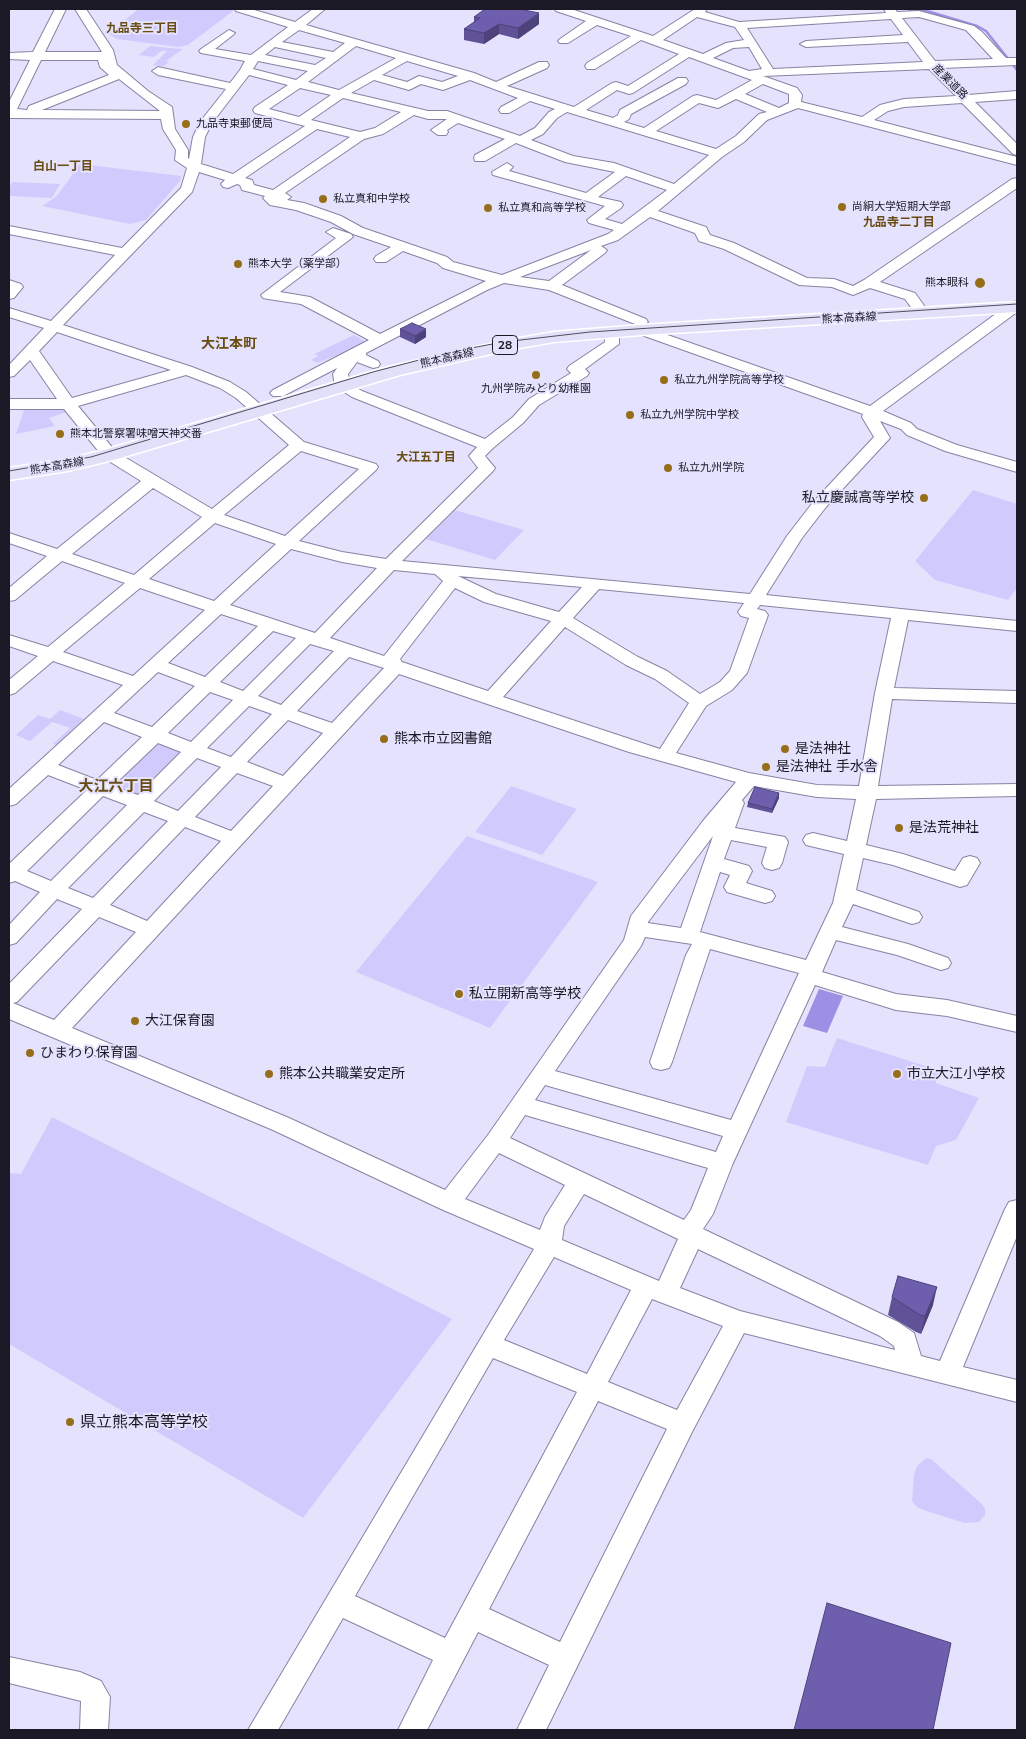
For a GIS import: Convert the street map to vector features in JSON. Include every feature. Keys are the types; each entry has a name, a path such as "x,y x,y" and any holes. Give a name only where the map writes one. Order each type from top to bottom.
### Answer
{"main road":[{"name":"熊本高森線","path":"9,474 68,465 105,450 342,380 373,364 502,334 547,328 641,326 1016,304"},
{"name":"熊本高森線","path":"254,406 278,393 394,371 508,345 554,337 612,333 641,326"},
{"name":"熊本高森線","path":"9,464 105,450"}],"street":[{"path":"60,9 9,113 167,115"},
{"path":"81,9 107,50 111,66 160,106 166,107 169,129 182,150 181,160 193,170 230,182 247,183 247,187 273,196 325,207 338,212 359,228 450,260 455,265 502,275 503,278"},
{"path":"240,9 470,76 511,92 718,154"},
{"path":"9,373 188,189 199,136 206,122 246,70 249,63 320,9"},
{"path":"787,17 800,9"},
{"path":"826,9 833,20"},
{"path":"874,9 919,14 970,28 978,34 1002,61"},
{"path":"930,9 973,22 991,30"},
{"path":"567,10 742,73 766,77 825,70 1017,61"},
{"path":"653,41 699,11 740,25 787,17 833,20 891,11"},
{"name":"産業道路","path":"891,11 932,65 1017,151"},
{"path":"787,17 825,70"},
{"path":"564,41 596,20"},
{"path":"740,25 752,43 766,77 793,91 863,122 1017,161"},
{"path":"229,33 205,51 317,69"},
{"path":"591,66 640,36"},
{"path":"806,44 911,38"},
{"path":"354,42 259,110 360,136"},
{"path":"274,43 335,56"},
{"path":"704,59 730,45 752,43"},
{"path":"1005,46 1017,61"},
{"path":"480,158 539,131 552,115 571,109 616,86 629,90 688,53"},
{"path":"9,56 103,56 106,66 117,76 24,113"},
{"path":"301,121 342,93 406,57"},
{"path":"496,86 543,65"},
{"path":"246,70 428,115 443,114 570,159 609,166 676,189"},
{"path":"278,393 503,278 570,254 619,233 648,212 718,154 740,139 763,117 778,112 825,70"},
{"path":"158,71 233,87"},
{"path":"372,76 409,86 419,80 443,86 470,76"},
{"path":"646,132 697,99 718,104 766,77"},
{"path":"529,97 500,106 511,92 536,81"},
{"path":"616,122 625,116 624,113 682,81"},
{"path":"207,95 224,99"},
{"path":"735,95 750,99 778,112"},
{"path":"863,122 884,108 904,103 1017,95"},
{"path":"273,196 360,136 379,131 412,111"},
{"path":"437,130 457,119"},
{"path":"230,182 314,124"},
{"path":"507,167 498,172 616,205 594,220 619,233"},
{"path":"588,198 625,172"},
{"path":"525,180 535,173 539,174"},
{"path":"648,212 701,230 704,238 729,246 804,282 834,283 853,291 869,283 1017,182"},
{"path":"273,196 275,202 299,206 336,219 358,231 442,260 448,265 489,277 552,286 641,326 872,412 906,426 912,432 950,448 1017,467"},
{"path":"9,230 126,253"},
{"path":"333,232 346,237 268,295 306,300 380,340"},
{"path":"9,245 26,233"},
{"path":"552,286 614,240 619,233"},
{"path":"381,259 402,246"},
{"path":"869,283 910,296 918,309"},
{"path":"9,284 16,287 9,295"},
{"path":"665,756 699,702 726,686 738,673 759,614 747,612 795,536 820,504 882,438 870,417 872,412 1016,304"},
{"path":"9,312 188,370 225,385 254,406 298,445 370,467 46,767 13,791"},
{"path":"9,938 54,890 246,698 390,565 487,468 476,456 518,420 534,402 582,374 574,369 612,344 612,333"},
{"path":"30,350 68,404 105,450 151,480 213,516 324,553 445,575 595,583 1017,626"},
{"path":"360,351 358,357 373,364"},
{"path":"360,351 350,360 342,380 357,394 487,445"},
{"path":"9,404 68,404 188,370"},
{"path":"9,689 298,445"},
{"path":"9,596 151,480"},
{"path":"9,538 217,608 232,611 344,651 665,756 743,786 867,793 1017,790"},
{"path":"445,575 490,598 563,619 632,661 660,675 699,702"},
{"path":"396,667 391,659 445,575"},
{"path":"491,699 595,583"},
{"path":"412,1730 592,1387 690,1241 690,1234 722,1163 843,903 867,793 884,693 901,614"},
{"path":"150,930 10,873 101,788 270,624"},
{"path":"9,640 136,683"},
{"path":"9,997 344,651"},
{"path":"155,665 335,731"},
{"path":"57,1030 396,667"},
{"path":"884,693 1017,697"},
{"path":"102,715 286,784"},
{"path":"46,767 234,839"},
{"path":"661,1062 696,955 696,939 713,863 743,786"},
{"path":"449,1202 496,1141 634,942 638,921 743,786"},
{"path":"724,832 778,842 772,863"},
{"path":"813,840 896,859 960,880 970,863"},
{"path":"713,863 742,871 734,887 765,896"},
{"path":"845,894 912,917"},
{"path":"637,930 696,939 810,972 896,1002 947,1008 1017,1024"},
{"path":"829,931 901,949 941,963"},
{"path":"9,1010 281,1124 449,1202 656,1289 738,1321 1017,1391"},
{"path":"540,1075 737,1130"},
{"path":"521,1104 722,1163"},
{"path":"496,1141 889,1329 905,1340 910,1364"},
{"path":"262,1730 549,1244 553,1224 580,1181"},
{"path":"947,1374 1017,1209"},
{"path":"531,1730 683,1424 738,1321"},
{"path":"488,1345 683,1424"},
{"path":"338,1602 452,1655"},
{"path":"472,1615 566,1659"},
{"path":"9,1670 80,1686 91,1691 96,1697 94,1730"}],"shaded area":[{"path":"138,9 232,9 233,11 188,45 178,47 117,39 109,34"},
{"path":"150,46 183,49 166,61 169,62 164,66 153,65 167,51 161,51 154,57 139,55"},
{"path":"80,164 181,176 180,181 146,220 130,224 42,206 57,196"},
{"path":"12,182 60,184 52,198 9,196"},
{"path":"354,335 368,343 317,363 311,360 318,356 314,354"},
{"path":"25,407 63,408 67,412 49,418 55,426 16,434"},
{"path":"973,490 1017,504 1017,588 1008,600 935,580 915,561"},
{"path":"455,510 524,530 495,560 426,539"},
{"path":"60,710 84,719 56,745 53,744 70,728 52,722 30,741 16,735 38,715 50,719"},
{"path":"155,742 185,753 138,799 107,787"},
{"path":"511,786 577,809 542,855 475,832"},
{"path":"467,836 598,882 490,1028 356,972"},
{"path":"819,989 843,996 827,1033 803,1026"},
{"path":"837,1038 938,1070 936,1083 979,1098 956,1140 936,1146 928,1165 786,1122 807,1066 825,1067"},
{"path":"52,1117 452,1319 303,1518 9,1344 9,1173 21,1174"},
{"path":"926,1458 931,1459 982,1504 985,1509 985,1515 979,1522 965,1523 926,1511 917,1507 912,1501 914,1475 917,1466"}],"building":[{"path":"485,9 519,9 539,13 518,28 499,24 484,33 464,29 480,18 474,17"},
{"path":"412,323 426,329 415,336 400,329"},
{"path":"755,787 779,793 772,809 748,803"},
{"path":"898,1276 937,1287 925,1316 920,1315 892,1297"},
{"path":"827,1603 951,1643 933,1730 794,1730"}],"waterway":[{"path":"909,11 927,11 977,26 986,31 1017,70"}],"tram line":[{"path":"9,471 91,457 373,372 450,352 503,342 590,332 1017,304"}],"place":[{"name":"九品寺東郵便局","path":"186,124"},
{"name":"私立真和中学校","path":"323,199"},
{"name":"尚絅大学短期大学部","path":"842,207"},
{"name":"私立真和高等学校","path":"488,208"},
{"name":"熊本大学（薬学部）","path":"238,264"},
{"name":"熊本眼科","path":"980,283"},
{"name":"九州学院みどり幼稚園","path":"536,375"},
{"name":"私立九州学院高等学校","path":"664,380"},
{"name":"私立九州学院中学校","path":"630,415"},
{"name":"熊本北警察署味噌天神交番","path":"60,434"},
{"name":"私立九州学院","path":"668,468"},
{"name":"私立慶誠高等学校","path":"924,498"},
{"name":"熊本市立図書館","path":"384,739"},
{"name":"是法神社","path":"785,749"},
{"name":"是法神社 手水舎","path":"766,767"},
{"name":"是法荒神社","path":"899,828"},
{"name":"私立開新高等学校","path":"459,994"},
{"name":"大江保育園","path":"135,1021"},
{"name":"ひまわり保育園","path":"30,1053"},
{"name":"熊本公共職業安定所","path":"269,1074"},
{"name":"市立大江小学校","path":"897,1074"},
{"name":"県立熊本高等学校","path":"70,1422"}],"district":[{"name":"九品寺三丁目","path":"142,28"},
{"name":"白山一丁目","path":"63,166"},
{"name":"九品寺二丁目","path":"899,222"},
{"name":"大江本町","path":"229,344"},
{"name":"大江五丁目","path":"426,457"},
{"name":"大江六丁目","path":"116,786"}]}
